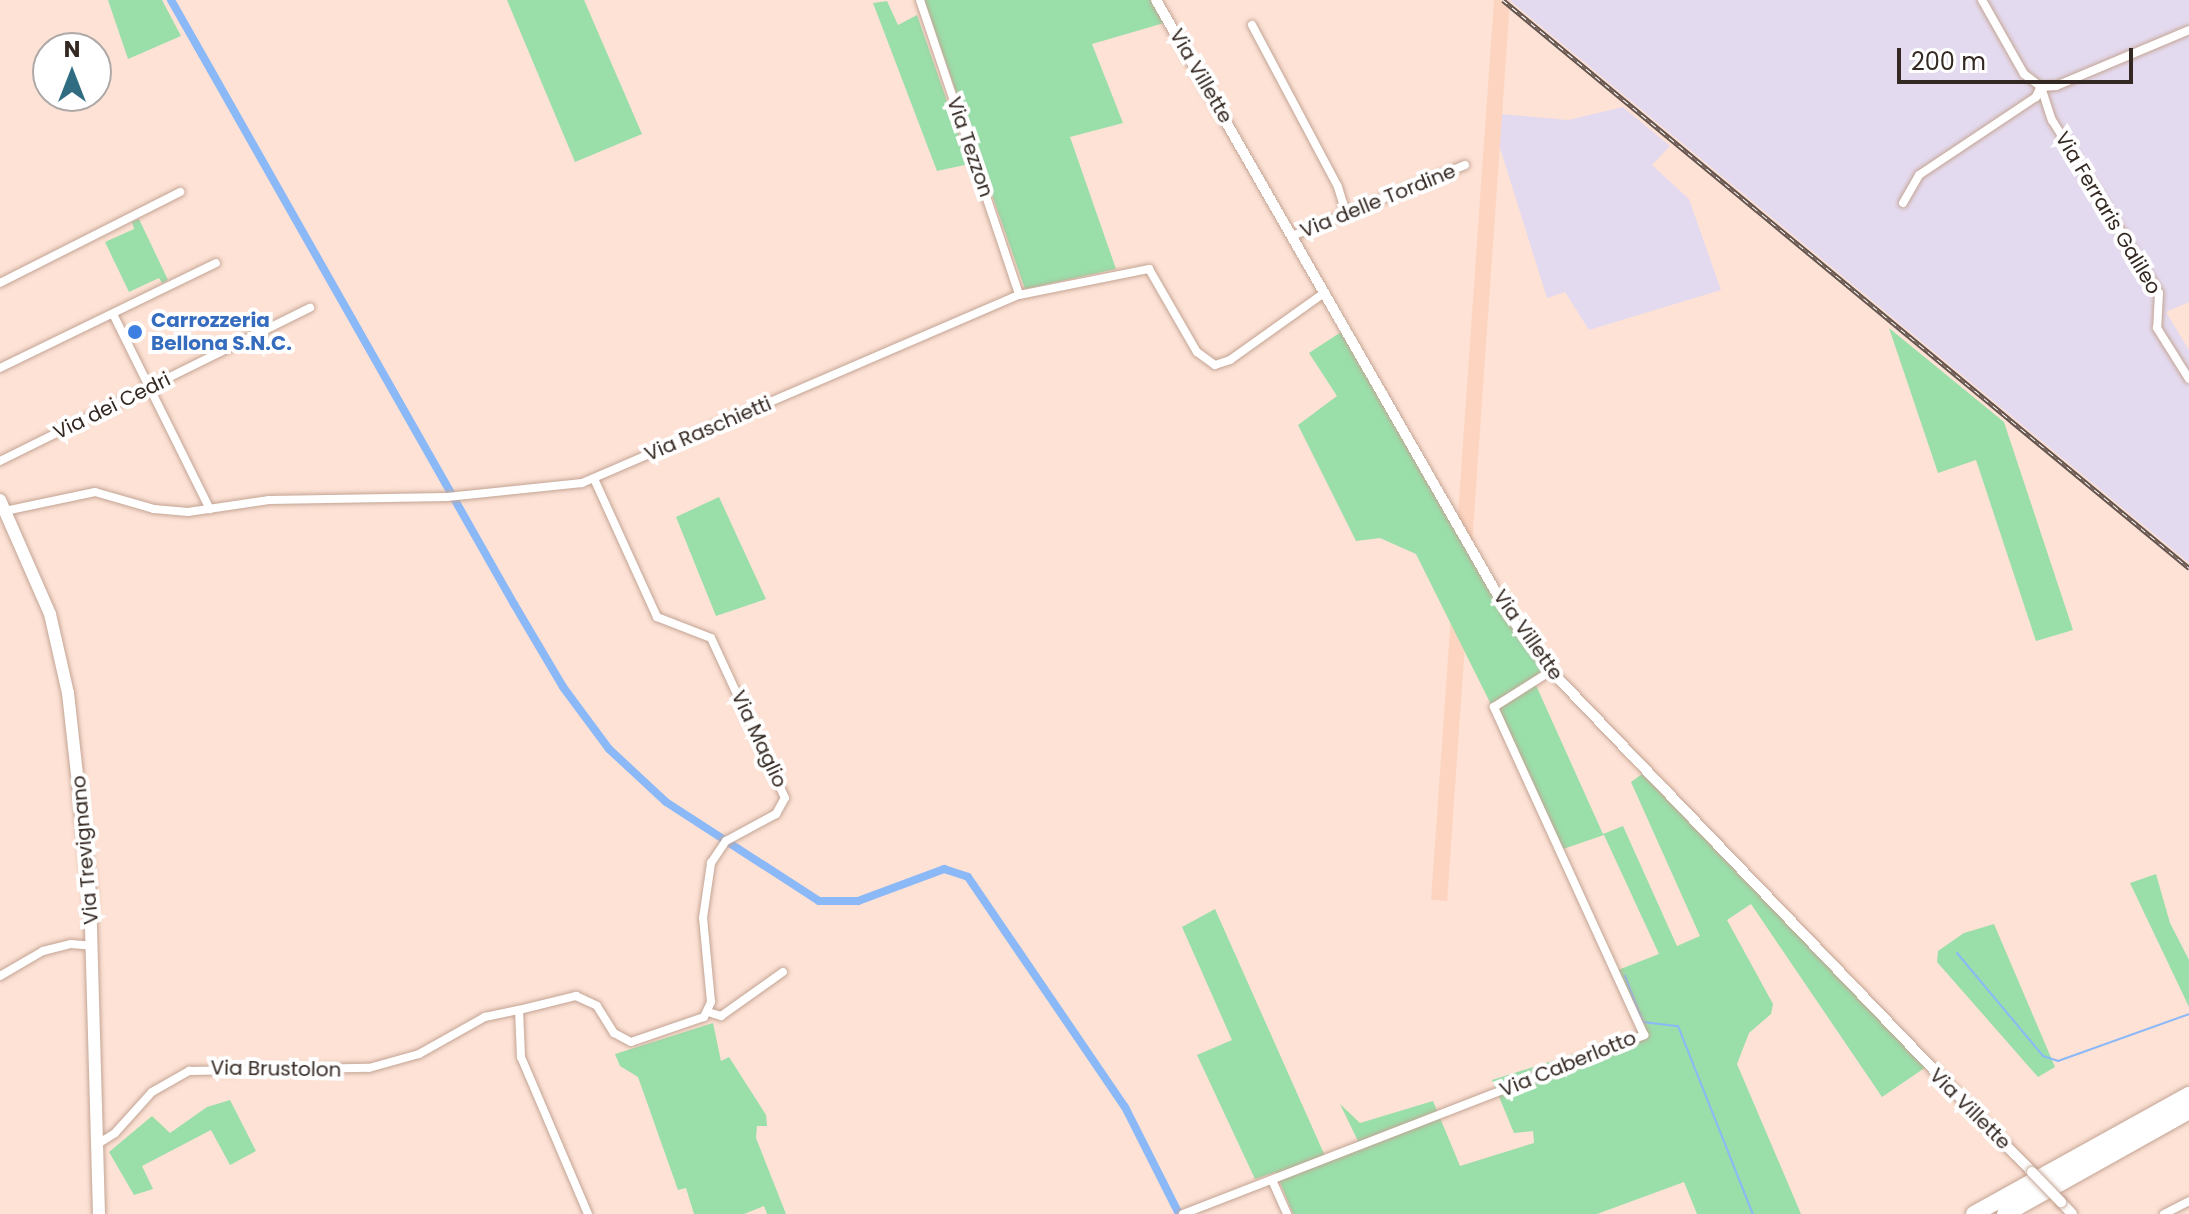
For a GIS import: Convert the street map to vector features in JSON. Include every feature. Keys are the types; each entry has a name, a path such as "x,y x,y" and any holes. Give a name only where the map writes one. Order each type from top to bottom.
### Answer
{"highway":[{"path":"1974,1214 2189,1095"},
{"path":"2005,1214 2189,1111"}],"main road":[{"name":"Via Trevignano","path":"2,505 50,614 64,668 86,835 99,1214"}],"street":[{"name":"Via Tezzon","path":"920,0 1019,295"},
{"name":"Via Villette","path":"1156,0 1509,615 1551,671 2072,1214"},
{"name":"Via Ferraris Galileo","path":"1982,0 2024,74 2041,87 2052,120 2159,293 2157,328 2189,379"},
{"path":"1252,25 1338,187 1346,214"},
{"path":"1903,203 1919,175 2036,97 2041,87 2056,86 2189,30"},
{"name":"Via delle Tordine","path":"1292,236 1465,165"},
{"path":"0,283 180,192"},
{"path":"0,368 216,263"},
{"name":"Via Raschietti","path":"2,505 104,492 154,509 210,509 334,496 460,496 594,479 1019,295 1149,269 1197,352 1215,365 1230,360 1324,293"},
{"name":"Via dei Cedri","path":"0,461 310,308"},
{"path":"113,314 210,509"},
{"name":"Via Maglio","path":"594,479 653,610 670,626 711,638 783,787 779,811 722,845 704,909 708,1012"},
{"name":"Via Caberlotto","path":"1184,1214 1644,1035 1494,707 1551,671"},
{"path":"0,976 43,951 71,944 92,946"},
{"path":"588,1214 521,1057 519,1010 576,996 597,1006 614,1033 631,1042 698,1021 708,1012 721,1016 783,972"},
{"name":"Via Brustolon","path":"96,1145 115,1133 152,1092 189,1071 369,1068 419,1054 485,1017 519,1010"},
{"path":"1272,1180 1287,1214"},
{"path":"2164,1214 2189,1201"}],"shaded area":[{"path":"1494,0 1510,1 1447,901 1431,900"},
{"path":"1509,0 2189,0 2189,302 2166,312 2189,350 2189,563"},
{"path":"1623,107 1670,146 1652,165 1689,199 1721,290 1589,330 1565,292 1547,298 1489,113 1568,120"}],"green space":[{"path":"108,0 162,0 181,36 128,59"},
{"path":"507,0 584,0 642,134 575,162"},
{"path":"924,0 1151,0 1164,23 1092,44 1123,123 1070,137 1116,269 1025,289"},
{"path":"887,1 898,25 917,15 969,164 937,171 873,3"},
{"path":"139,219 168,280 162,283 159,278 129,292 105,242 134,229 132,222"},
{"path":"1889,328 2004,422 2073,630 2036,641 1976,460 1938,473"},
{"path":"1341,332 1507,618 1550,676 1535,683 1603,834 1623,826 1677,946 1700,936 1631,782 1642,774 1926,1067 1882,1097 1751,904 1727,920 1773,1004 1771,1014 1749,1033 1737,1064 1801,1214 1697,1214 1684,1182 1597,1214 1293,1214 1276,1172 1255,1179 1197,1055 1232,1040 1182,927 1215,909 1325,1156 1358,1141 1340,1104 1360,1123 1433,1101 1460,1166 1534,1143 1533,1131 1514,1133 1492,1080 1638,1034 1618,970 1659,954 1604,835 1563,849 1416,554 1380,538 1356,541 1298,425 1337,396 1309,353"},
{"path":"719,497 766,599 716,616 676,517"},
{"path":"2156,874 2170,923 2189,960 2189,1007 2130,883"},
{"path":"1994,924 2055,1067 2038,1077 1937,962 1938,951 1964,933"},
{"path":"713,1023 721,1061 729,1057 766,1115 767,1126 757,1126 756,1138 786,1214 767,1214 764,1206 744,1214 694,1214 686,1188 678,1190 638,1077 620,1066 615,1054"},
{"path":"230,1100 256,1151 230,1165 211,1130 142,1166 153,1189 134,1195 109,1152 152,1116 170,1133 207,1107"}],"waterway":[{"path":"171,0 514,604 563,687 609,749 666,802 819,901 858,901 944,869 968,877 1125,1107 1179,1214"},
{"path":"1957,953 2043,1056 2058,1061 2189,1014"},
{"path":"1625,976 1643,1022 1678,1026 1753,1214"}],"railway":[{"path":"1503,0 2189,568"}],"place":[{"name":"Carrozzeria Bellona S.N.C.","path":"135,332"}]}
